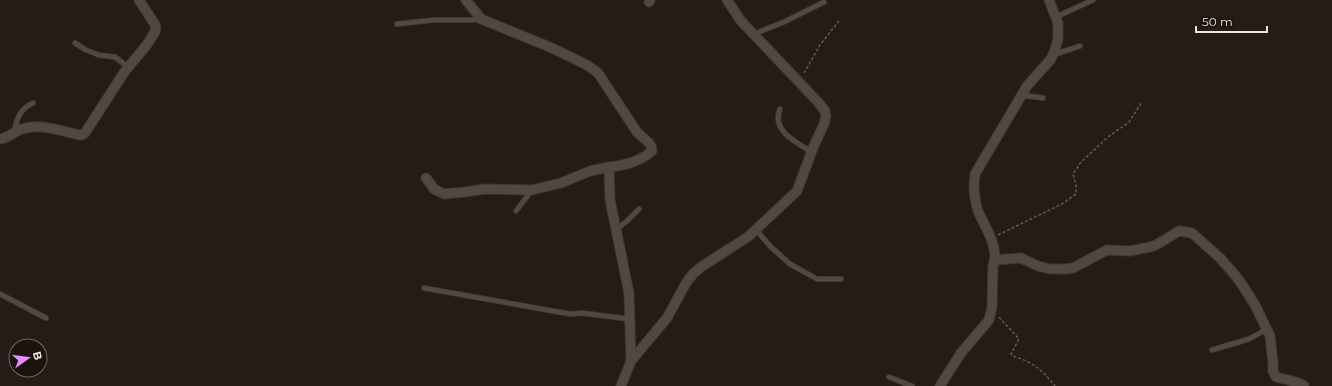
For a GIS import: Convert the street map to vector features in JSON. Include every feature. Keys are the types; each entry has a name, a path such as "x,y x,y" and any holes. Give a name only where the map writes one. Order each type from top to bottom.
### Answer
{"street":[{"path":"0,138 10,136 26,128 38,127 82,135 88,129 128,67 146,46 155,32 154,24 139,0"},
{"path":"426,178 434,188 444,194 485,189 532,190 561,183 590,172 636,162 652,151 649,142 637,132 598,73 587,65 552,48 481,19 466,0"},
{"path":"621,386 631,361 667,318 686,283 693,274 701,267 749,236 797,191 826,117 826,111 742,21 727,0"},
{"path":"940,386 962,353 989,320 992,307 993,266 995,260 991,238 978,210 973,186 976,174 1004,128 1021,95 1053,55 1058,39 1058,23 1049,0"},
{"path":"609,167 610,200 617,229 628,293 631,361"},
{"path":"995,260 1021,258 1038,266 1050,269 1074,268 1107,250 1130,250 1150,247 1179,232 1192,233 1220,258 1243,286 1256,305 1259,315 1267,329 1271,343 1273,371 1276,377 1287,381 1300,382 1304,386"}],"lane":[{"path":"1056,17 1093,0"},
{"path":"754,34 784,22 824,2"},
{"path":"397,24 434,20 481,19"},
{"path":"75,43 93,53 115,57 128,67"},
{"path":"1053,55 1080,46"},
{"path":"1021,95 1043,98"},
{"path":"14,133 15,125 20,113 25,107 33,103"},
{"path":"780,109 778,120 779,126 784,133 812,152"},
{"path":"516,211 532,190"},
{"path":"617,229 639,209"},
{"path":"756,230 771,247 790,264 817,279 841,279"},
{"path":"424,288 570,314 582,313 629,319"},
{"path":"0,294 46,318"},
{"path":"1212,350 1249,339 1267,329"},
{"path":"889,377 912,386"}],"path":[{"path":"798,81 820,45 839,21"},
{"path":"991,238 1019,226 1062,204 1076,194 1076,185 1073,174 1081,162 1108,137 1129,122 1142,102"},
{"path":"992,307 1019,339 1012,354 1013,356 1026,360 1035,366 1055,386"}]}
